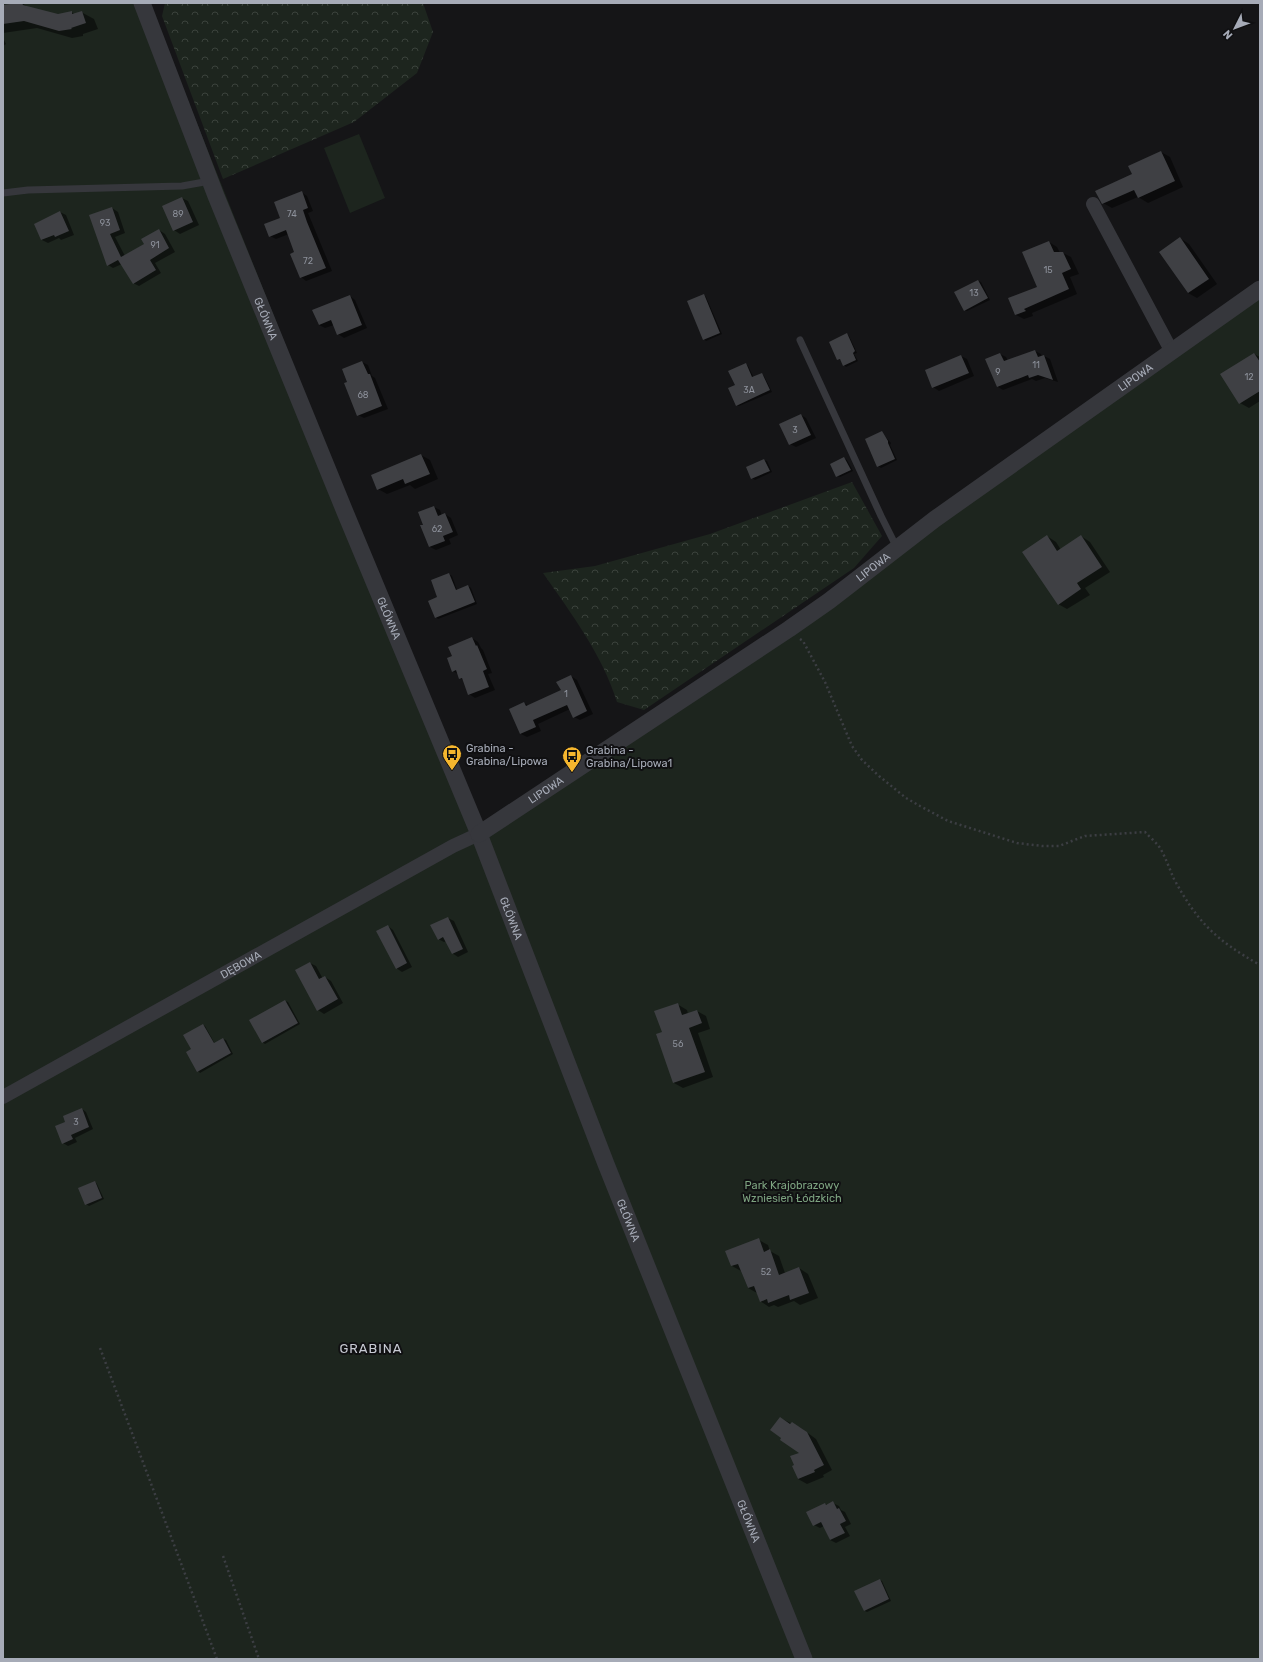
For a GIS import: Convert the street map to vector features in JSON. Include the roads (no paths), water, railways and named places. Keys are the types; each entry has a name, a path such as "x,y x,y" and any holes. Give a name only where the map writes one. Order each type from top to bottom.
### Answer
{"street":[{"name":"GŁÓWNA","path":"142,3 210,181 345,512 479,834 603,1157 804,1659"},
{"path":"1093,204 1172,352"},
{"name":"LIPOWA","path":"479,834 789,629 829,601 935,519 1260,289"},
{"name":"DĘBOWA","path":"3,1097 446,850 479,834"}],"lane":[{"path":"3,193 28,190 182,186 210,181"},
{"path":"800,340 881,516 898,548"}],"place":[{"name":"Grabina - Grabina/Lipowa","path":"452,771"},
{"name":"Grabina - Grabina/Lipowa1","path":"572,773"}],"district":[{"name":"GRABINA","path":"371,1348"}],"park label":[{"name":"Park Krajobrazowy Wzniesień Łódzkich","path":"792,1191"}]}
